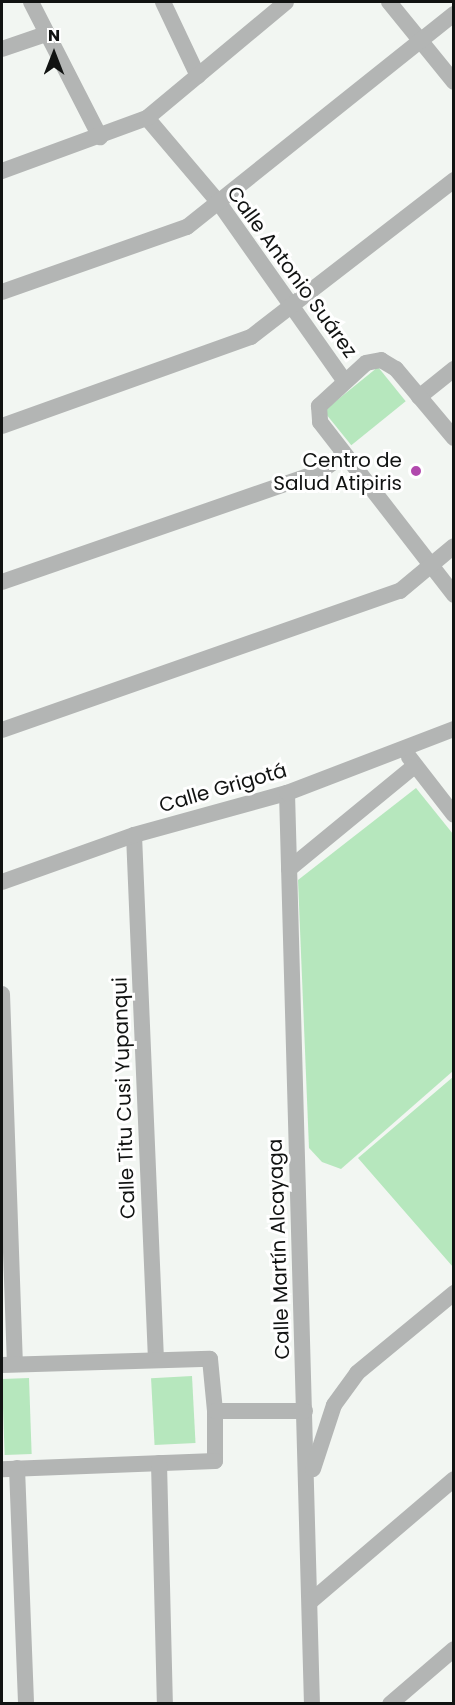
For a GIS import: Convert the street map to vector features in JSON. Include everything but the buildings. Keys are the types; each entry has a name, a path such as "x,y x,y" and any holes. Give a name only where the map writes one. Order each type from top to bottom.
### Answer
{"street":[{"path":"31,2 100,137"},
{"path":"163,2 198,76"},
{"path":"2,171 147,118 286,2"},
{"path":"389,2 453,82"},
{"path":"2,292 187,227 453,14"},
{"path":"2,49 46,34"},
{"name":"Calle Antonio Suárez","path":"147,118 219,203 295,305 344,380 323,400 318,413 320,422 453,595"},
{"path":"2,426 251,337 453,180"},
{"path":"344,380 366,363 381,360 396,369 453,438"},
{"path":"419,397 453,369"},
{"path":"2,582 319,472 344,455"},
{"path":"2,730 400,591 453,546"},
{"name":"Calle Grigotá","path":"2,882 134,835 287,793 406,750 453,729"},
{"path":"406,750 413,767 453,815"},
{"path":"290,869 413,767"},
{"name":"Calle Martín Alcayaga","path":"287,793 312,1704"},
{"name":"Calle Titu Cusi Yupanqui","path":"134,835 156,1359"},
{"path":"2,994 8,1364 210,1359 215,1411 215,1461 9,1469 26,1704"},
{"path":"308,1512 320,1438 334,1405 357,1373 453,1293"},
{"path":"215,1411 305,1411"},
{"path":"159,1463 165,1704"},
{"path":"309,1602 453,1479"},
{"path":"390,1704 453,1649"}],"green space":[{"path":"378,367 406,401 351,445 324,411"},
{"path":"416,788 453,834 453,1071 341,1169 322,1162 309,1148 298,880"},
{"path":"453,1077 453,1267 358,1158"},
{"path":"192,1376 196,1443 155,1445 151,1378"},
{"path":"29,1378 32,1454 5,1455 2,1379"}],"place":[{"name":"Centro de Salud Atipiris","path":"416,471"}]}
